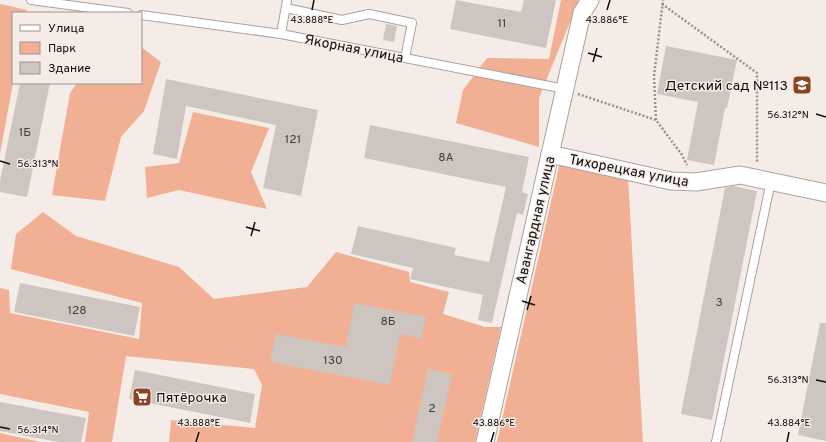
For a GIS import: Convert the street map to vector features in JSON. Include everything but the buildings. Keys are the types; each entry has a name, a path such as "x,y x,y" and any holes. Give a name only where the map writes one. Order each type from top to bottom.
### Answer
{"street":[{"name":"Авангардная улица","path":"485,442 582,13 590,0"},
{"name":"Тихорецкая улица","path":"550,154 672,180 696,182 740,175 826,193"}],"lane":[{"path":"31,0 121,12"},
{"path":"280,34 286,4 342,20 369,14 412,23 405,58"},
{"name":"Якорная улица","path":"142,15 280,34 565,89"},
{"path":"716,442 764,180"}],"path":[{"path":"663,0 654,76 656,120 682,155 687,165"},
{"path":"662,4 758,73 764,180"},
{"path":"565,89 656,120"}],"green space":[{"path":"561,0 579,0 539,98 539,147 456,123 463,90 487,58 549,59"},
{"path":"0,4 27,10 27,12 12,12 13,84 0,154"},
{"path":"142,48 161,62 144,111 121,137 105,201 52,195 70,93 76,84 142,84"},
{"path":"193,112 269,128 251,172 267,209 179,190 147,198 145,167 179,163"},
{"path":"560,162 628,177 643,442 497,442"},
{"path":"43,212 76,236 179,267 214,299 307,287 336,252 409,272 410,282 449,292 443,314 485,327 501,327 475,442 169,442 171,420 255,428 262,385 254,369 126,356 112,442 85,442 89,412 0,394 0,288 9,290 10,313 139,339 142,303 11,269 16,234"},
{"path":"0,433 40,442 0,442"}],"place":[{"name":"Детский сад №113","path":"802,85"},
{"name":"Пятёрочка","path":"142,397"}]}
